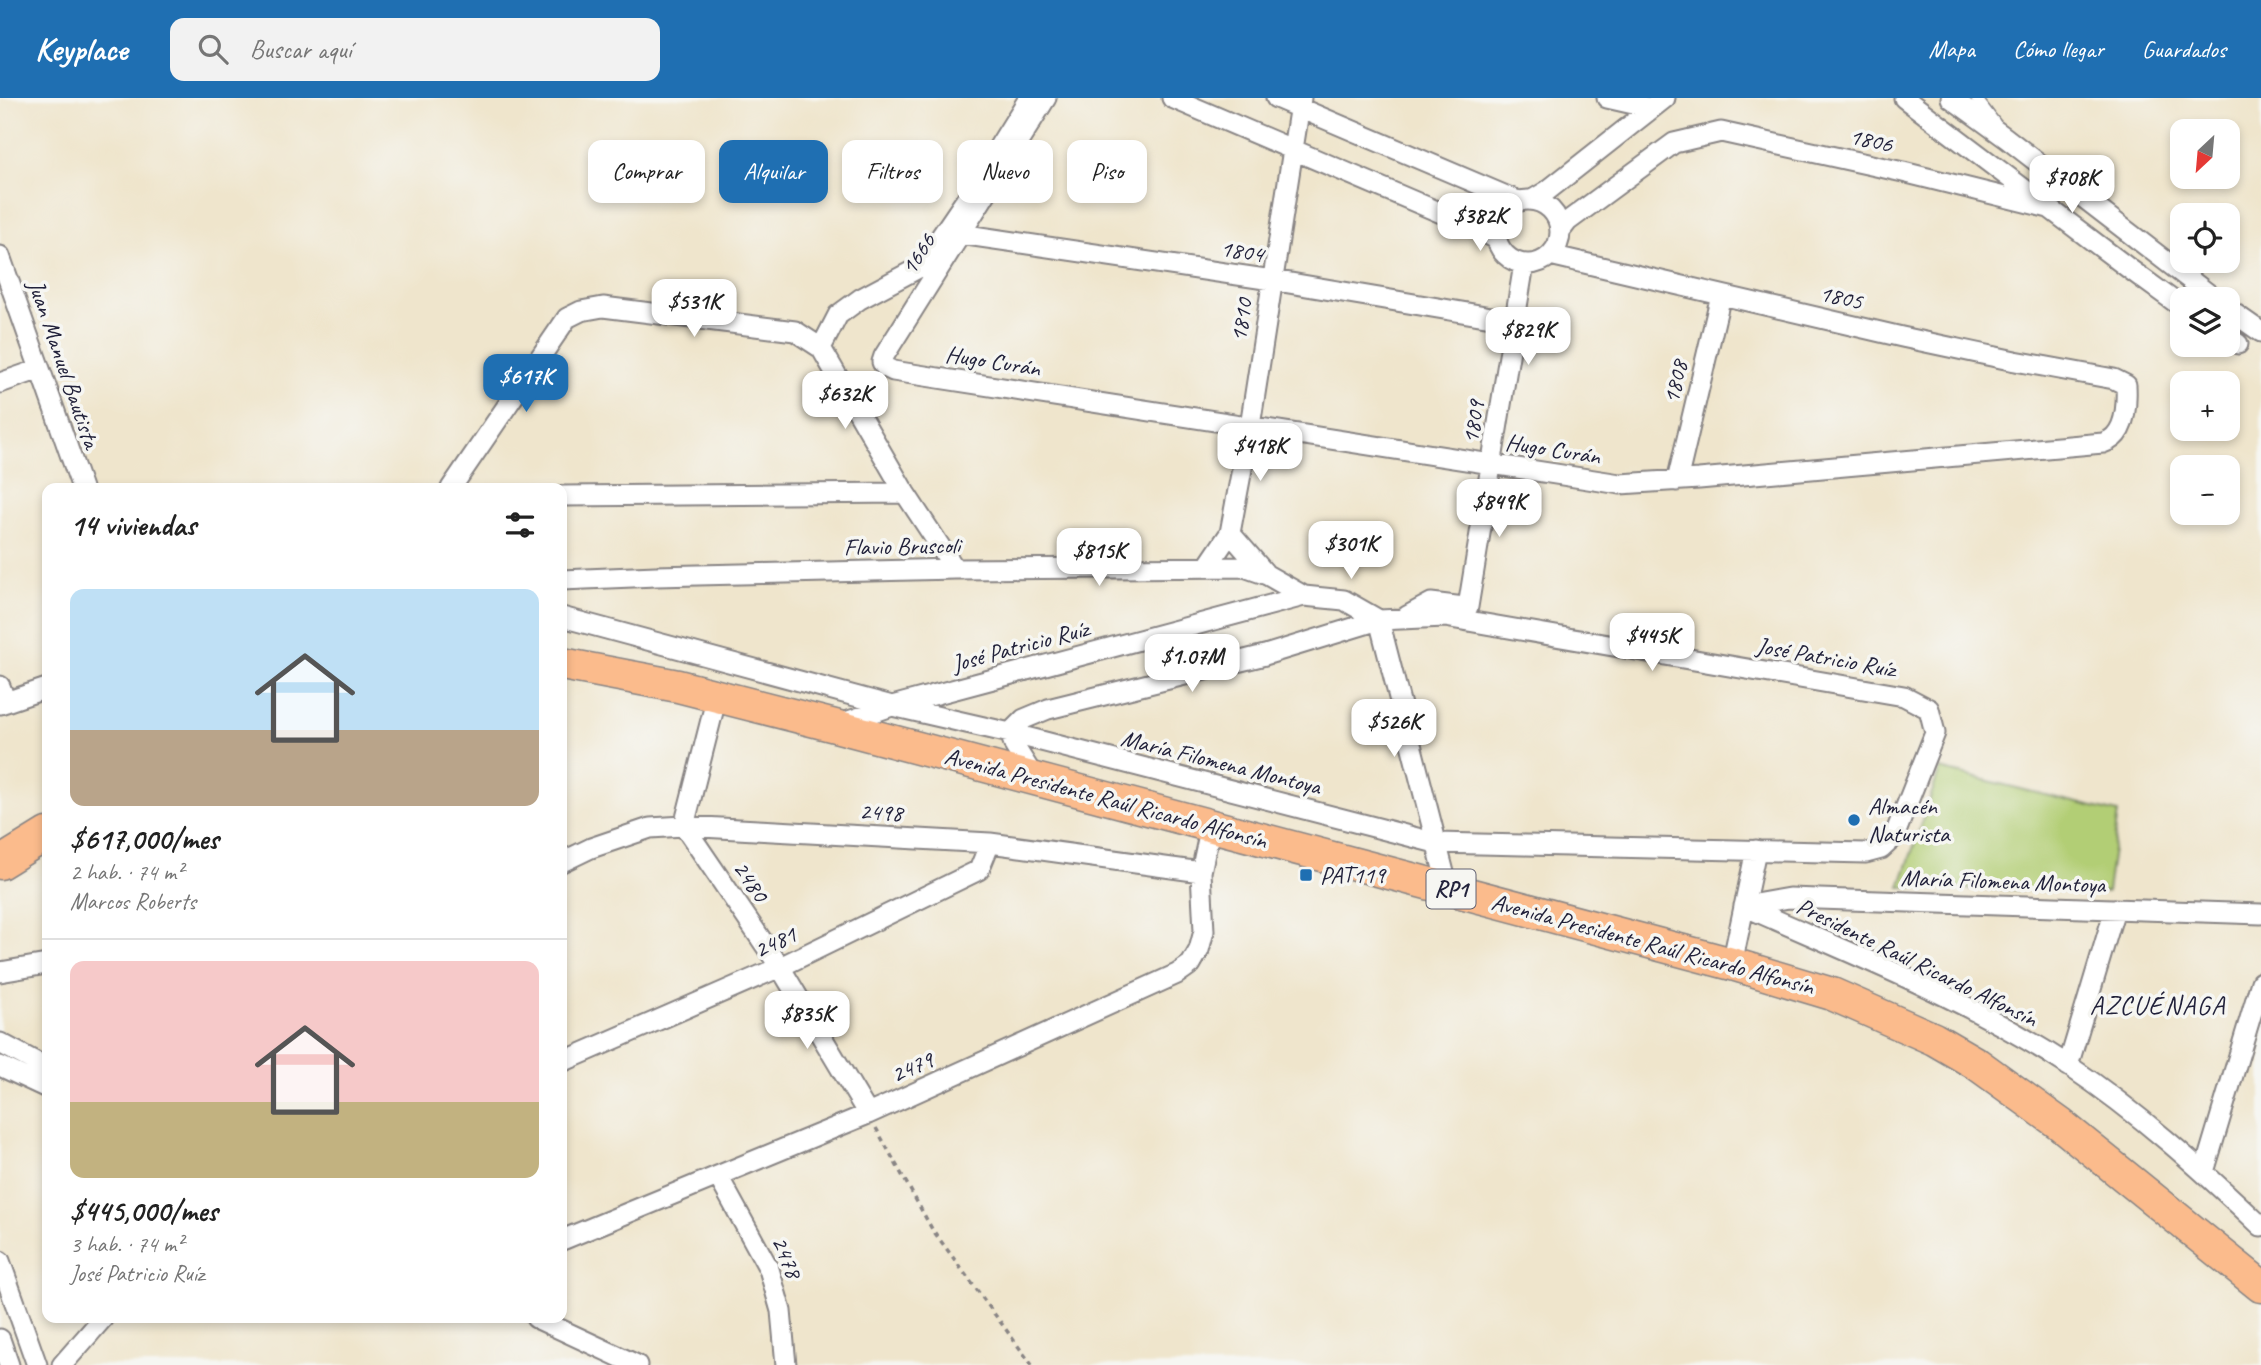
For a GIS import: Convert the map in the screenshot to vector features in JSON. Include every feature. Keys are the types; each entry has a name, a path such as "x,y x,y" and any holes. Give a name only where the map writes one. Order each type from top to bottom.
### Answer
{"main road":[{"name":"Avenida Presidente Raúl Ricardo Alfonsín","path":"567,665 678,686 835,726 1732,964 1832,993 1934,1039 1977,1064 2060,1124 2261,1286"},
{"path":"0,863 42,837"}],"street":[{"path":"821,348 838,315 860,299 919,267 965,201 1029,98"},
{"name":"1666","path":"885,367 882,362 884,356 1046,98"},
{"path":"1172,98 1474,227 1496,239"},
{"path":"1276,98 1300,103 1525,200 1541,202 1551,209 1558,219 1559,242 1544,260 1524,264 1509,259 1496,239 1496,227 1507,206 1525,200 1547,191 1658,103"},
{"path":"1607,98 1658,103"},
{"path":"1904,98 2170,298"},
{"path":"1951,98 2199,287"},
{"name":"1810","path":"1230,533 1250,425 1300,103"},
{"name":"1806","path":"1560,230 1568,221 1674,142 1721,132 2049,208"},
{"name":"1804","path":"960,234 1272,280 1515,321"},
{"name":"1805","path":"1550,255 1990,356 2122,382"},
{"name":"Juan Manuel Bautista","path":"0,256 80,483"},
{"name":"1809","path":"1468,607 1524,264"},
{"name":"1808","path":"1677,481 1721,295"},
{"path":"454,483 567,318 581,311 603,307 795,331 821,348 905,493 955,569"},
{"path":"2240,317 2261,332"},
{"name":"Hugo Curán","path":"885,367 893,371 1620,484 2103,443 2111,441 2120,430 2127,395 2126,385 2122,382"},
{"path":"0,383 40,369"},
{"path":"567,496 905,493"},
{"path":"1207,567 1230,533 1267,575 1304,596"},
{"name":"Flavio Bruscoli","path":"567,580 955,569 1207,567 1244,567 1267,575"},
{"name":"José Patricio Ruíz","path":"835,726 892,706 1304,596 1345,600 1379,620"},
{"path":"1404,618 1431,603 1468,607 1496,615 1516,629"},
{"name":"José Patricio Ruíz","path":"1010,733 1024,719 1048,709 1265,655 1379,620 1445,617 1904,696 1929,709 1935,733 1894,838 1881,849"},
{"name":"María Filomena Montoya","path":"567,618 892,706 1010,733 1436,843 1866,853 1881,849"},
{"path":"1379,620 1448,888"},
{"path":"2,697 42,689"},
{"path":"684,826 717,696"},
{"path":"1010,733 1015,747 1035,779"},
{"name":"2479","path":"567,1238 868,1114 1177,974 1191,964 1199,950 1204,931 1201,873 1211,825"},
{"name":"2498","path":"567,860 591,848 650,828 684,826 990,843 1201,873"},
{"name":"2480","path":"684,826 780,967 868,1114"},
{"name":"2481","path":"567,1060 780,967 979,870 990,843"},
{"path":"1732,964 1756,850"},
{"name":"María Filomena Montoya","path":"1744,906 1788,898 2261,914"},
{"name":"Presidente Raúl Ricardo Alfonsín","path":"1744,906 1914,982 2004,1027 2068,1066 2134,1113 2204,1172 2261,1226"},
{"path":"2068,1066 2115,909"},
{"path":"0,972 42,965"},
{"path":"2204,1172 2261,982"},
{"path":"0,1043 42,1065"},
{"path":"0,1066 42,1086"},
{"name":"2478","path":"718,1176 769,1269 781,1311 786,1365"},
{"path":"0,1261 37,1365"},
{"path":"62,1365 99,1323"},
{"path":"547,1323 636,1365"},
{"path":"0,1339 9,1365"}],"lane":[{"path":"1976,98 2006,138"}],"path":[{"path":"868,1114 932,1229 1032,1365"}],"green space":[{"path":"1940,769 2118,813 2107,892 1900,887"}],"place":[{"name":"Almacén Naturista","path":"1854,820"},
{"name":"PAT119","path":"1306,875"}],"district":[{"name":"AZCUÉNAGA","path":"2158,1005"}]}
